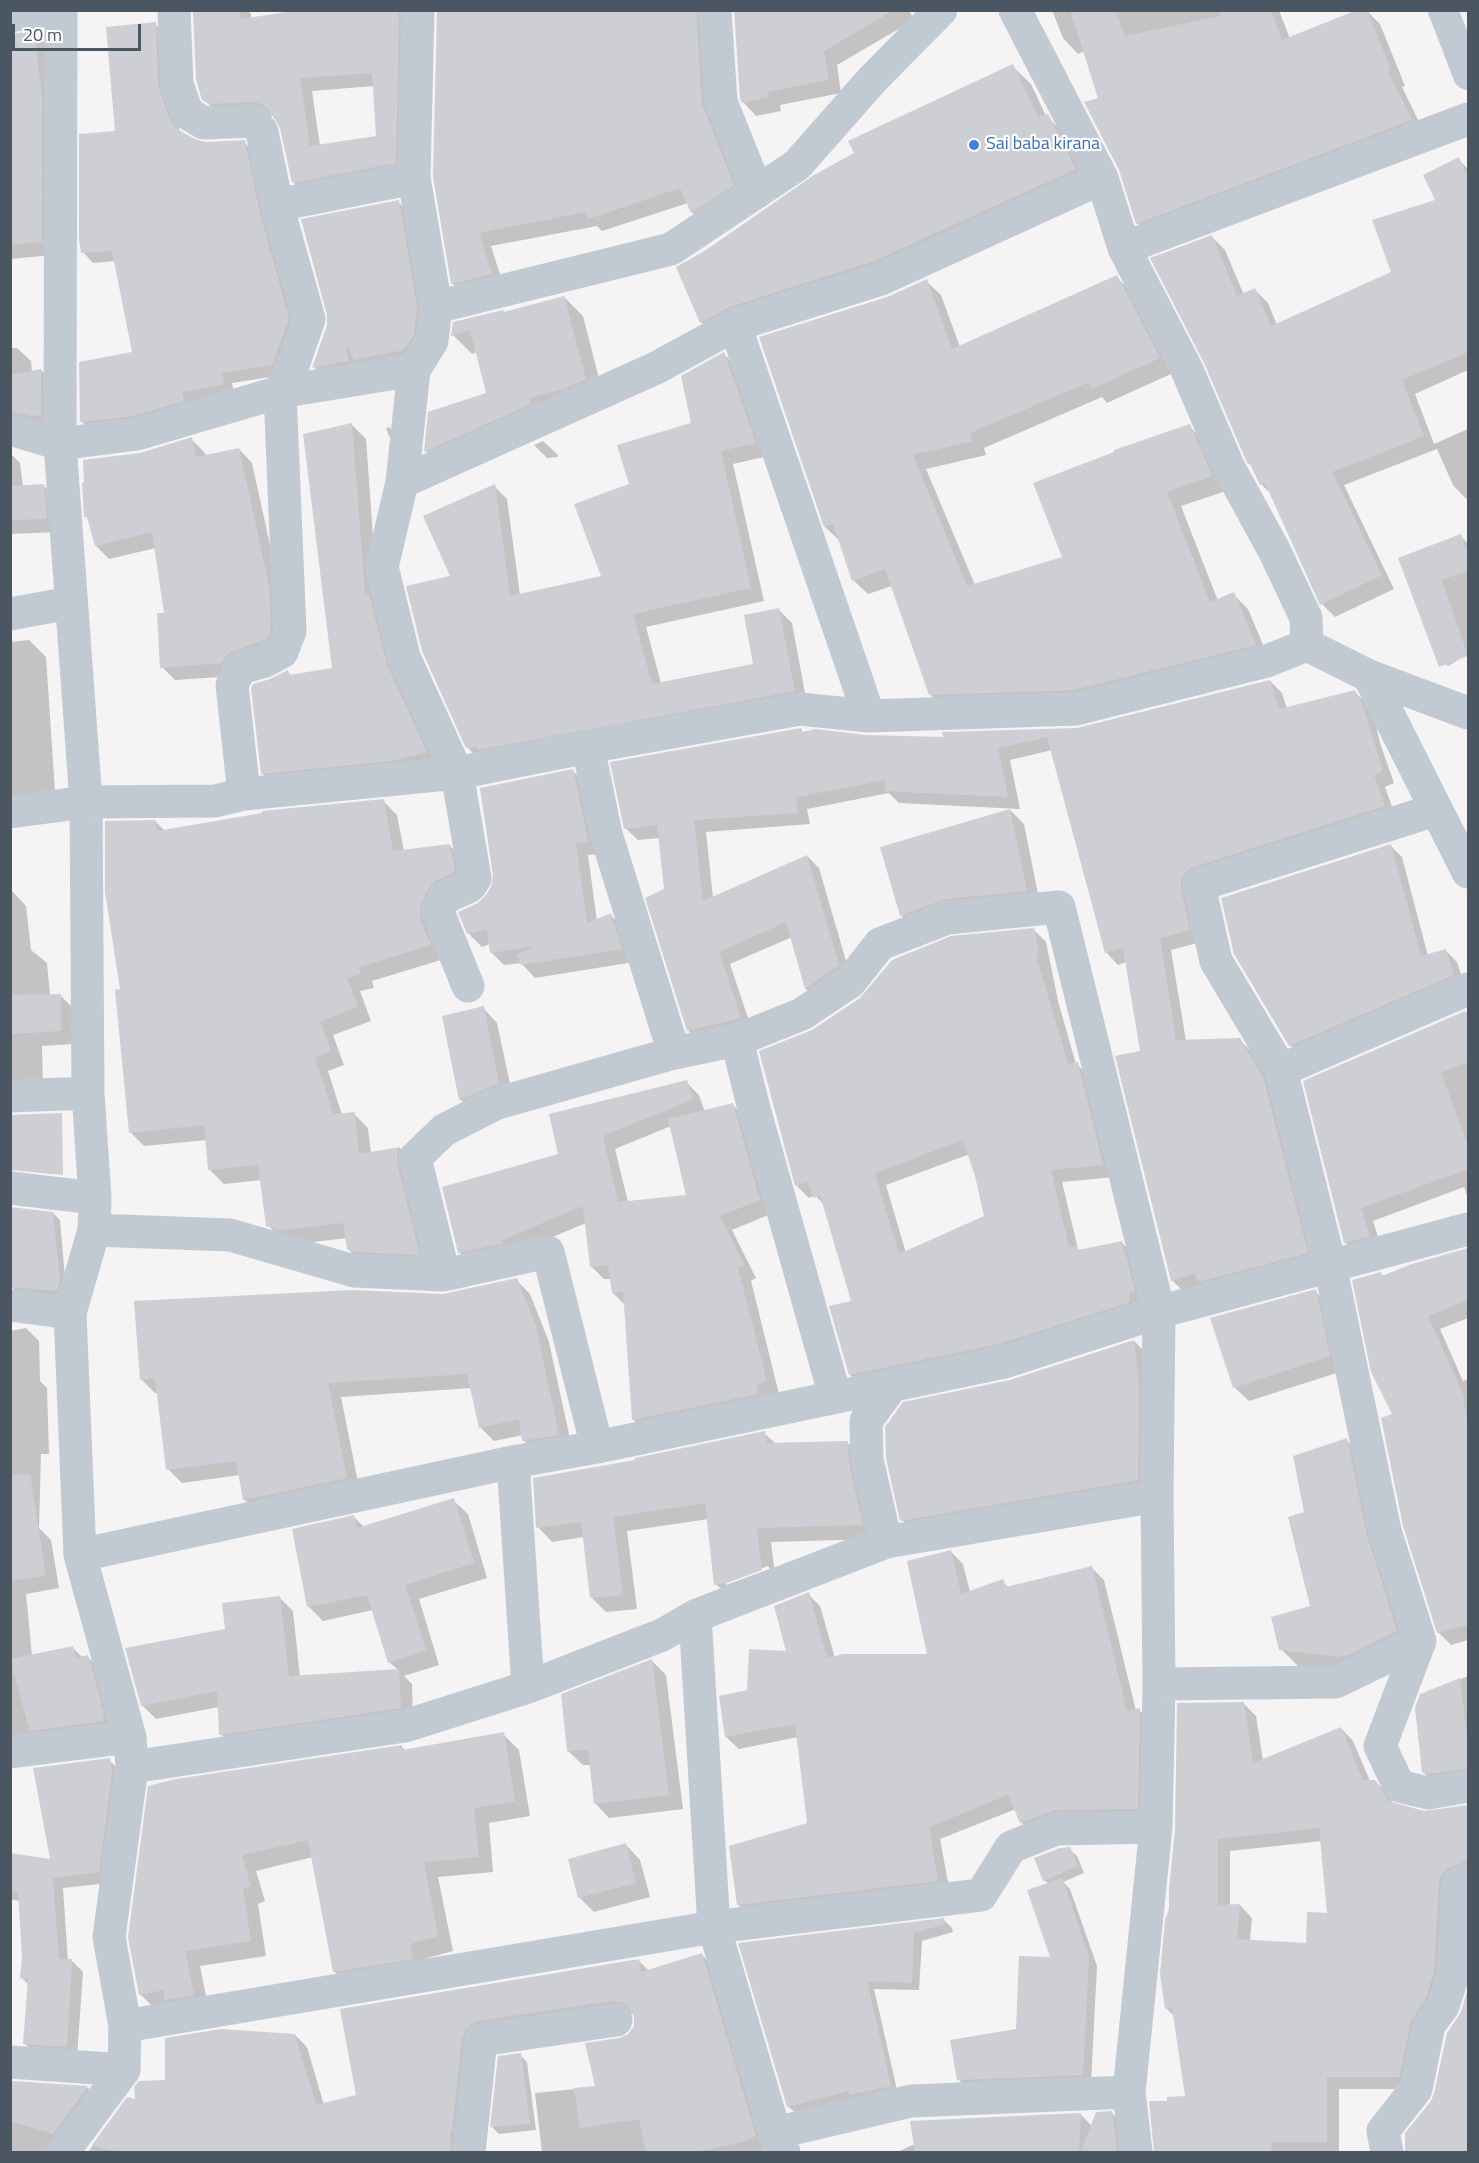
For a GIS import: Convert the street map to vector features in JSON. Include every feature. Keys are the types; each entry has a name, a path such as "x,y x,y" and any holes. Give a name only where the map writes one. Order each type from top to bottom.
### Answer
{"street":[{"path":"10,16 45,10"},
{"path":"61,10 60,444 86,802 88,1093 95,1214 70,1313 80,1555 131,1752 109,1937 126,2026 124,2070 63,2152"},
{"path":"174,10 177,84 187,113 204,123 254,121 262,132 277,205 309,319 293,365 280,392 290,631 282,652 265,661 240,668 232,685 244,794"},
{"path":"418,10 414,178 436,306 432,341 414,370 402,482 382,567 404,657 457,773 475,878 470,886 444,898 438,912 468,986"},
{"path":"715,10 722,102 757,192"},
{"path":"436,306 671,249 797,165 872,80 941,10"},
{"path":"1015,10 1102,178 1124,248 1187,370 1228,466 1275,552 1306,618 1307,645"},
{"path":"1443,10 1468,75"},
{"path":"1124,248 1468,118"},
{"path":"277,205 414,178"},
{"path":"402,482 656,368 735,325 881,279 1102,178"},
{"path":"735,325 869,716"},
{"path":"10,429 60,444 137,434 280,392 414,370"},
{"path":"10,614 70,603"},
{"path":"10,812 86,802 215,801 244,794 457,773 800,709 869,716 1076,709 1267,661 1307,645 1369,676 1468,713"},
{"path":"1369,676 1468,872"},
{"path":"588,747 606,834 674,1053"},
{"path":"1435,810 1199,885 1216,961 1281,1070 1330,1265 1385,1531 1420,1641 1380,1746 1399,1786 1428,1793 1468,1786"},
{"path":"444,1275 415,1158 444,1130 495,1104 674,1053 737,1040 802,1014 850,982 880,944 947,918 1059,907 1159,1312 1156,1496 1160,1684 1155,1827 1129,2092 1136,2152"},
{"path":"1281,1070 1468,989"},
{"path":"737,1040 753,1105 835,1396"},
{"path":"10,1096 88,1093"},
{"path":"10,1188 95,1214 231,1235 354,1271 444,1275 548,1252 597,1447"},
{"path":"80,1555 513,1462 597,1447 1004,1362 1159,1312 1468,1228"},
{"path":"10,1305 70,1313"},
{"path":"886,1542 867,1460 866,1421 893,1384"},
{"path":"513,1462 528,1688"},
{"path":"10,1752 131,1752 405,1726 528,1688 662,1635 695,1616 886,1542 1156,1496"},
{"path":"695,1616 714,1927 780,2143 911,2101 1129,2092"},
{"path":"1160,1684 1336,1682 1420,1641"},
{"path":"126,2026 714,1927 981,1895 1011,1847 1056,1829 1155,1827"},
{"path":"1387,2152 1383,2131 1416,2089 1429,2025 1443,2006 1453,1975 1458,1884 1468,1879"},
{"path":"469,2152 481,2040 616,2019"},
{"path":"10,2062 124,2070"}],"building":[{"path":"193,10 239,10 240,19 300,10 399,10 396,163 292,183 280,128 269,110 262,104 254,102 209,104 202,100 196,80","holes":["372,73 376,136 310,146 300,78"]},
{"path":"437,10 696,10 702,104 734,185 691,213 680,188 588,219 586,212 479,233 492,274 451,284 433,177"},
{"path":"734,10 894,10 824,51 829,80 767,92 768,97 742,103"},
{"path":"1070,10 1115,10 1125,36 1220,16 1218,10 1271,10 1282,40 1357,10 1367,10 1391,70 1388,71 1412,120 1136,224 1119,170 1084,102 1098,98"},
{"path":"156,22 158,85 170,120 177,129 205,142 245,140 259,210 289,318 272,365 222,373 224,384 182,392 184,401 133,416 80,422 79,362 132,352 112,251 81,253 79,134 115,131 106,27"},
{"path":"34,31 42,97 42,242 10,245 10,34"},
{"path":"1013,64 1038,117 1048,114 1076,169 874,261 729,307 700,323 676,267 706,250 814,175 854,153 848,141"},
{"path":"1459,157 1468,177 1468,352 1402,380 1424,436 1332,472 1382,575 1320,605 1265,483 1260,485 1248,464 1204,363 1150,258 1212,235 1237,296 1255,288 1271,326 1391,272 1372,220 1435,200 1423,175"},
{"path":"399,200 417,307 414,335 404,350 354,360 346,343 348,361 312,368 327,325 327,315 301,219"},
{"path":"1117,275 1160,358 1092,389 1089,382 970,433 972,441 913,455 967,586 1062,557 1033,483 1114,452 1114,450 1190,424 1212,476 1167,492 1210,602 1234,592 1256,645 1073,690 929,695 885,569 852,581 833,524 824,527 759,337 887,297 927,279 952,349"},
{"path":"564,296 586,379 564,389 529,398 531,404 424,452 428,412 486,393 470,330 451,336 453,322 503,310 504,312"},
{"path":"724,352 756,443 721,451 751,588 633,614 652,684 753,664 744,615 779,608 795,691 478,750 478,747 466,748 422,651 406,586 450,576 423,516 495,484 510,596 601,576 574,504 629,484 617,445 691,423 681,376"},
{"path":"41,369 41,415 31,416 10,411 10,375"},
{"path":"352,423 365,595 369,594 387,665 427,752 392,761 261,774 251,688 253,684 288,670 289,675 332,668 303,434"},
{"path":"192,437 196,457 239,448 269,585 271,628 267,639 228,653 222,663 160,668 157,613 164,613 152,532 95,546 87,517 84,517 83,460 140,453"},
{"path":"44,484 47,519 10,520 10,486"},
{"path":"1461,534 1468,554 1468,570 1442,580 1468,656 1439,667 1398,558"},
{"path":"1270,680 1279,709 1355,690 1362,704 1383,771 1374,775 1385,806 1193,867 1185,872 1181,880 1190,930 1160,938 1176,1040 1240,1038 1263,1077 1308,1253 1198,1282 1195,1273 1171,1281 1115,1056 1140,1051 1123,948 1105,953 1047,737 998,748 1008,797 885,791 885,780 796,797 798,813 694,820 703,901 807,855 839,965 805,989 786,922 719,952 741,1018 687,1031 645,898 664,889 657,825 624,829 610,762 801,728 803,732 815,729 867,735 943,737 942,732 1077,728"},
{"path":"573,769 588,842 576,843 587,923 611,913 622,949 521,965 517,955 536,946 490,953 487,929 467,934 458,912 478,903 485,896 491,887 493,876 480,788"},
{"path":"384,799 393,851 450,844 455,872 435,881 427,891 421,905 420,919 431,945 359,967 361,974 347,978 358,1007 320,1021 331,1051 315,1057 333,1114 355,1112 359,1154 400,1147 397,1153 397,1163 420,1255 357,1252 347,1249 343,1223 281,1230 266,1226 258,1165 208,1170 204,1125 129,1133 115,990 120,989 105,892 105,821 156,820 157,831 262,813 262,811"},
{"path":"1010,809 1027,891 945,899 900,916 880,847"},
{"path":"1391,844 1421,956 1446,949 1454,975 1289,1046 1234,954 1221,898"},
{"path":"1034,928 1039,954 1036,955 1068,1064 1078,1062 1103,1165 1051,1170 1069,1247 1077,1246 1078,1250 1122,1241 1135,1292 1129,1293 1130,1302 999,1344 849,1375 829,1306 851,1301 820,1195 814,1198 807,1182 795,1186 759,1051 812,1030 860,998 892,960 951,936","holes":["963,1140 975,1176 984,1216 899,1254 875,1173"]},
{"path":"61,994 61,1031 10,1034 10,995"},
{"path":"484,1006 499,1083 459,1100 442,1016"},
{"path":"1465,1011 1468,1023 1468,1062 1441,1073 1468,1145 1468,1169 1361,1208 1370,1236 1344,1243 1303,1081"},
{"path":"687,1080 693,1099 603,1136 618,1202 686,1195 668,1119 733,1103 760,1200 720,1216 744,1265 738,1268 767,1381 757,1384 758,1394 632,1420 623,1292 612,1293 608,1265 590,1267 583,1206 502,1240 503,1243 458,1253 442,1187 558,1154 549,1114"},
{"path":"62,1113 63,1175 10,1170 10,1115"},
{"path":"10,1207 53,1212 60,1281 57,1291 10,1287"},
{"path":"1468,1248 1468,1300 1428,1316 1463,1394 1468,1427 1468,1625 1437,1633 1403,1526 1381,1418 1392,1414 1371,1372 1352,1280 1381,1272 1382,1276 1412,1264"},
{"path":"517,1278 536,1327 559,1435 522,1441 519,1419 479,1428 467,1374 328,1383 347,1478 243,1500 236,1461 166,1470 155,1378 140,1380 134,1301 352,1290 443,1294"},
{"path":"1316,1289 1330,1356 1233,1388 1210,1318"},
{"path":"1134,1340 1139,1387 1138,1480 900,1521 886,1458 885,1427 903,1402 1010,1380"},
{"path":"765,1431 767,1443 848,1441 849,1464 863,1525 757,1528 762,1570 727,1583 714,1585 705,1503 613,1517 623,1595 590,1598 581,1522 536,1528 533,1478 635,1460 635,1458"},
{"path":"1347,1438 1367,1535 1397,1631 1351,1654 1340,1657 1279,1650 1271,1617 1310,1606 1288,1517 1304,1512 1293,1456"},
{"path":"30,1474 46,1575 10,1581 10,1475"},
{"path":"454,1498 474,1563 405,1585 426,1650 388,1663 367,1595 307,1607 292,1529 354,1515 357,1528"},
{"path":"951,1550 961,1594 1003,1579 1006,1587 1092,1566 1127,1711 1140,1708 1138,1809 1055,1810 1020,1823 1008,1795 929,1827 938,1881 737,1905 729,1846 807,1823 795,1724 725,1737 719,1696 747,1690 749,1649 786,1651 774,1606 809,1592 827,1658 843,1654 927,1654 907,1561"},
{"path":"280,1596 289,1676 399,1669 401,1708 219,1735 217,1691 141,1706 125,1648 225,1629 222,1603"},
{"path":"73,1646 76,1658 88,1655 104,1713 102,1713 104,1721 30,1731 10,1659"},
{"path":"652,1659 669,1795 594,1804 588,1750 567,1751 561,1694"},
{"path":"1460,1678 1468,1744 1468,1768 1429,1774 1422,1772 1415,1708 1420,1694"},
{"path":"1244,1702 1253,1763 1341,1727 1363,1780 1375,1780 1388,1801 1424,1811 1468,1805 1468,1860 1449,1868 1442,1874 1439,1882 1434,1972 1426,1997 1411,2021 1399,2077 1327,2077 1327,2142 1271,2142 1272,2152 1154,2152 1149,2101 1167,2101 1167,2097 1185,2096 1172,2008 1165,2009 1160,1974 1165,1920 1169,1909 1175,1829 1177,1703","holes":["1319,1828 1327,1913 1307,1912 1306,1943 1237,1939 1240,1904 1218,1905 1218,1839"]},
{"path":"504,1732 515,1801 474,1808 479,1857 424,1862 438,1936 410,1944 413,1959 333,1972 308,1840 242,1855 251,1886 243,1888 251,1941 185,1951 194,1995 164,2000 164,1990 139,1995 128,1937 148,1786 176,1779 402,1745 402,1750"},
{"path":"110,1758 112,1773 99,1872 53,1878 59,1959 72,1959 67,2047 23,2044 28,1979 20,1978 22,1957 18,1892 10,1891 10,1853 50,1859 33,1768"},
{"path":"626,1843 636,1883 578,1898 568,1859"},
{"path":"1070,1847 1078,1866 1043,1881 1034,1858 1060,1848"},
{"path":"1062,1878 1089,1956 1083,2075 957,2080 950,2040 1016,2029 1019,1956 1050,1957 1027,1890"},
{"path":"944,1918 945,1924 914,1933 912,1983 867,1981 891,2086 849,2095 849,2091 787,2107 738,1943"},
{"path":"702,1953 756,2136 742,2142 696,2152 646,2152 639,2119 580,2128 574,2088 595,2086 585,2043 619,2038 628,2034 634,2026 634,2017 630,2008 622,2002 613,2001 478,2021 470,2025 462,2038 452,2131 450,2131 451,2152 117,2152 92,2145 127,2097 135,2099 134,2087 139,2081 165,2080 165,2038 221,2029 295,2034 316,2105 356,2095 340,2009 639,1959 641,1972"},
{"path":"1468,1988 1468,2152 1405,2152 1405,2133 1431,2101 1447,2033 1461,2012"},
{"path":"521,2053 530,2124 490,2127 498,2056"},
{"path":"12,2081 88,2086 53,2134 10,2121"},
{"path":"1112,2111 1117,2152 1081,2152 1096,2112"},
{"path":"1081,2113 1079,2152 915,2152 910,2121"}],"place":[{"name":"Sai baba kirana","path":"974,145"}]}
